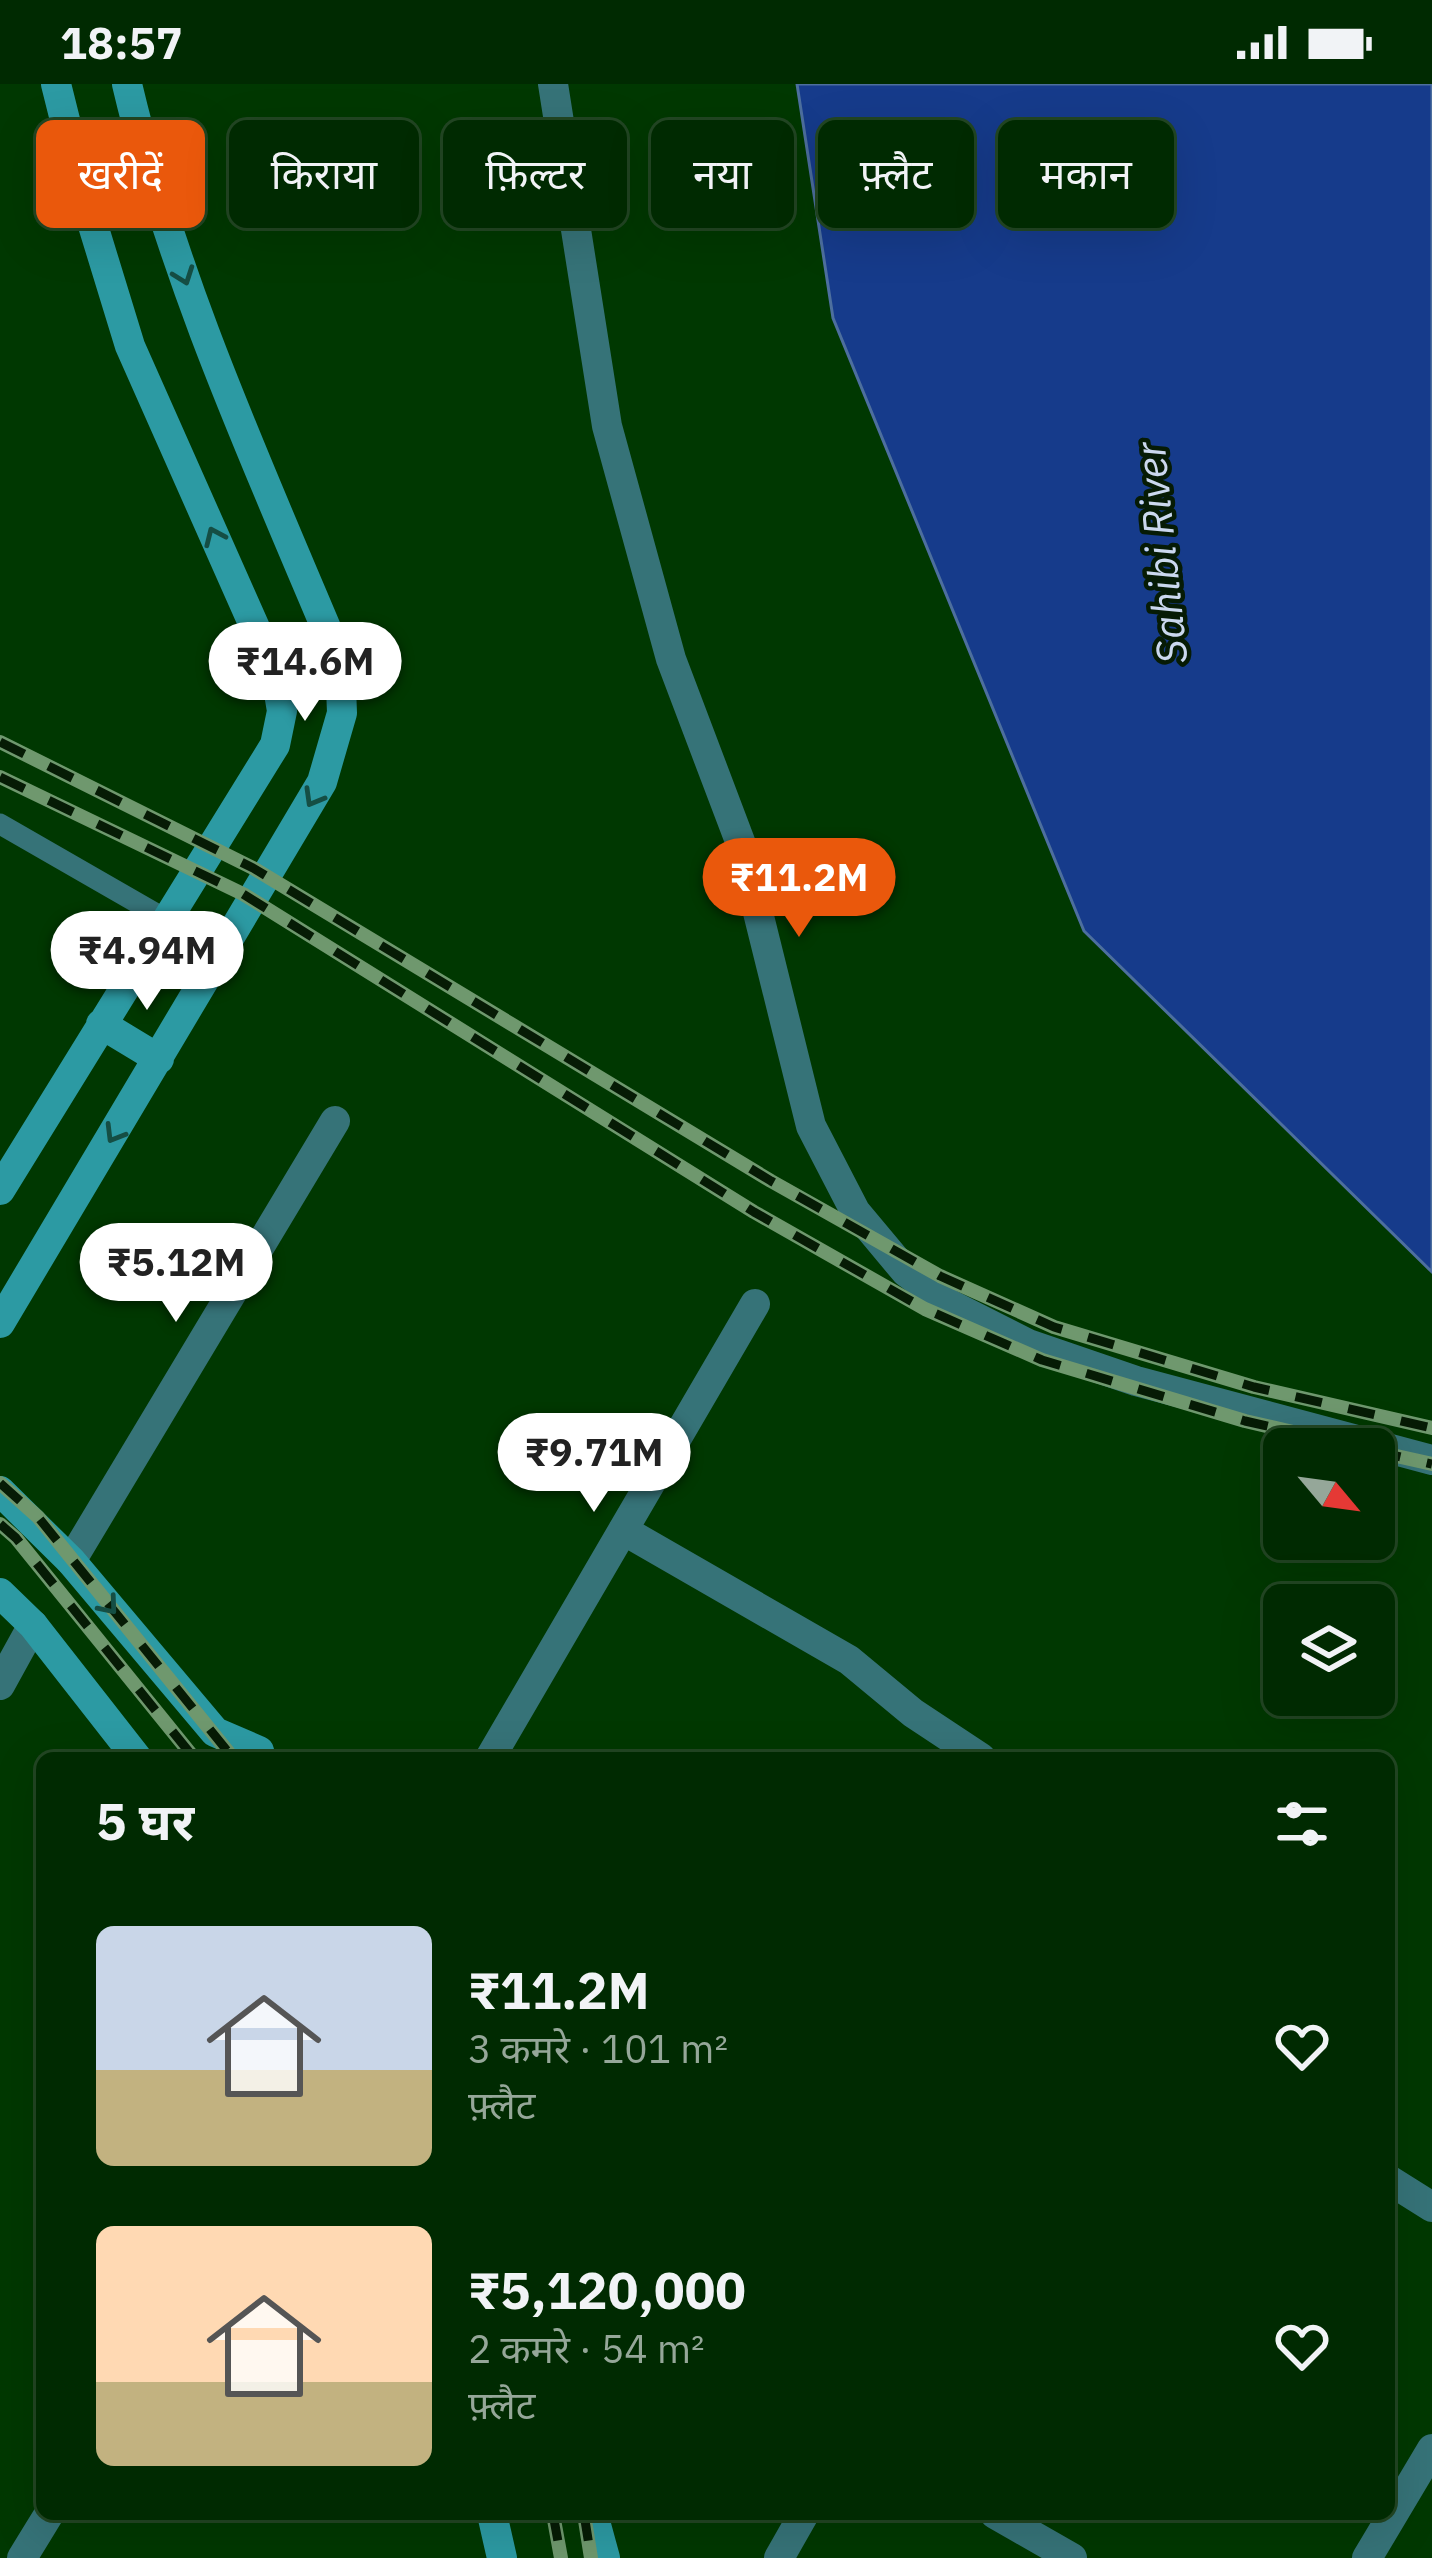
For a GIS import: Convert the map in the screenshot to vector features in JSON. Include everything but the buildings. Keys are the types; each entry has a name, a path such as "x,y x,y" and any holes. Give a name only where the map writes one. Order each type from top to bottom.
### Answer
{"street":[{"path":"0,1190 275,745 282,711 276,675 130,346 56,84"},
{"path":"0,1323 322,782 342,713 340,661 217,368 149,178 127,84"},
{"path":"553,84 607,426 671,659 741,844 812,1126 854,1211 906,1272 951,1305 1028,1344 1136,1381 1432,1460"},
{"path":"101,1024 159,1059"},
{"path":"71,1561 335,1121"},
{"path":"494,1752 755,1304"},
{"path":"0,1491 71,1561 215,1732 259,1752"},
{"path":"623,1530 849,1660 972,1752"},
{"path":"0,1593 33,1625 132,1752"},
{"path":"0,1685 33,1625"},
{"path":"1395,2184 1432,2206"},
{"path":"1395,2511 1432,2449"},
{"path":"22,2558 46,2520"},
{"path":"493,2520 502,2558"},
{"path":"595,2520 605,2558"},
{"path":"779,2558 801,2520"},
{"path":"1006,2520 1072,2558"},
{"path":"1367,2558 1390,2520"}],"lane":[{"path":"0,824 167,920"}],"water":[{"name":"Sahibi River","path":"797,84 1432,84 1432,1272 1084,931 833,318 819,228 974,228 974,120 818,120 818,220"}],"railway":[{"path":"0,742 253,868 771,1181 940,1276 1054,1327 1254,1387 1432,1428"},
{"path":"0,777 243,894 754,1212 925,1309 1042,1360 1275,1428"},
{"path":"1395,1456 1432,1464"},
{"path":"0,1483 38,1517 228,1752"},
{"path":"0,1524 189,1752"},
{"path":"554,2520 561,2558"},
{"path":"585,2520 591,2558"}]}
